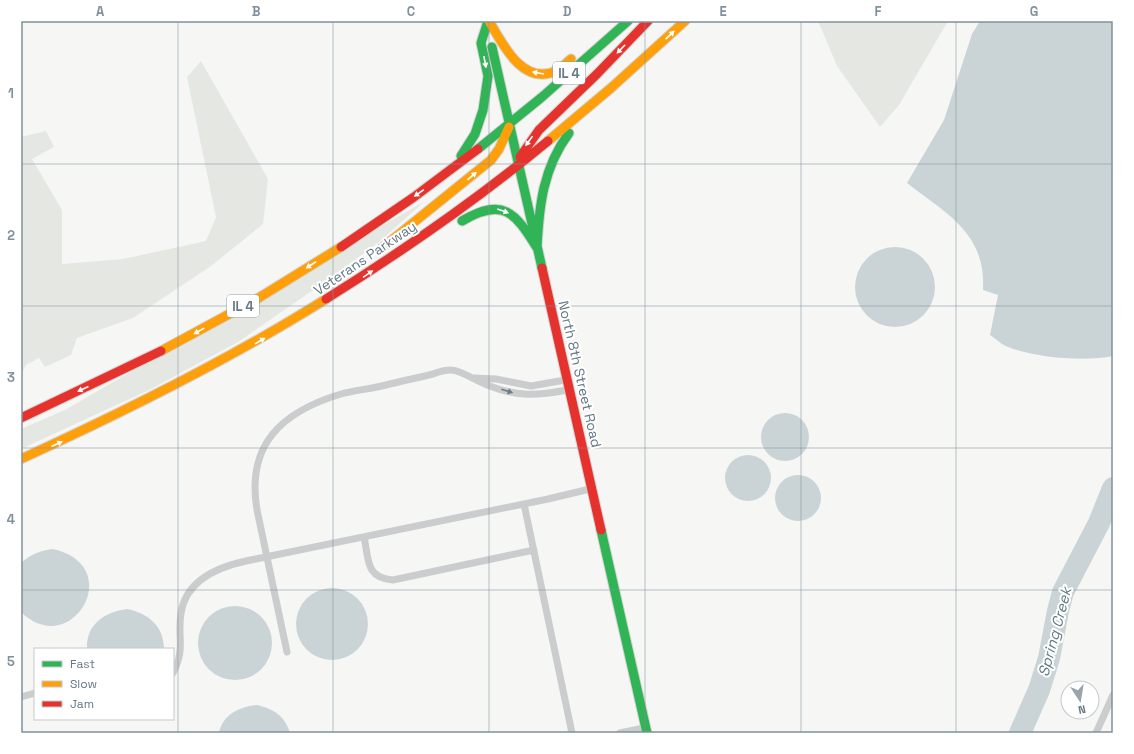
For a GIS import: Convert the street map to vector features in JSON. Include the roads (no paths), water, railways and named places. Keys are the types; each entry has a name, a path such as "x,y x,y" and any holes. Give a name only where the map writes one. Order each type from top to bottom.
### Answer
{"main road":[{"name":"Veterans Parkway","path":"21,418 134,366 238,309 334,250 450,170 509,124 628,21"},
{"path":"518,166 525,147 539,129 580,91 648,21"},
{"name":"Veterans Parkway","path":"21,459 150,400 237,354 336,295 421,238 518,166 599,98 685,21"},
{"name":"North 8th Street Road","path":"487,22 518,166 647,730"},
{"path":"487,22 517,64 529,71 546,74 558,70 608,26"},
{"path":"450,170 475,134 483,110 488,76 482,43 487,22"},
{"path":"537,248 539,208 548,170 561,143 599,98"},
{"path":"376,252 491,160 504,140 509,124"},
{"path":"455,226 482,209 505,211 523,225 537,248"},
{"path":"316,308 322,292 340,279"},
{"path":"336,295 360,288"}],"lane":[{"path":"287,652 255,498 254,476 256,466 264,446 271,436 286,421 319,402 342,394 451,369 487,385 531,396 570,389"},
{"path":"471,377 496,379 531,386 568,380"},
{"path":"174,671 179,661 181,649 181,613 184,602 197,583 206,575 225,566 524,504 592,488"},
{"path":"524,504 572,733"},
{"path":"364,537 372,571 376,576 393,580 534,550"},
{"path":"21,696 34,693"},
{"path":"1096,733 1113,695"},
{"path":"620,733 647,730"}],"waterway":[{"name":"Spring Creek","path":"1020,733 1039,690 1049,658 1063,592 1099,523 1113,488"}]}
